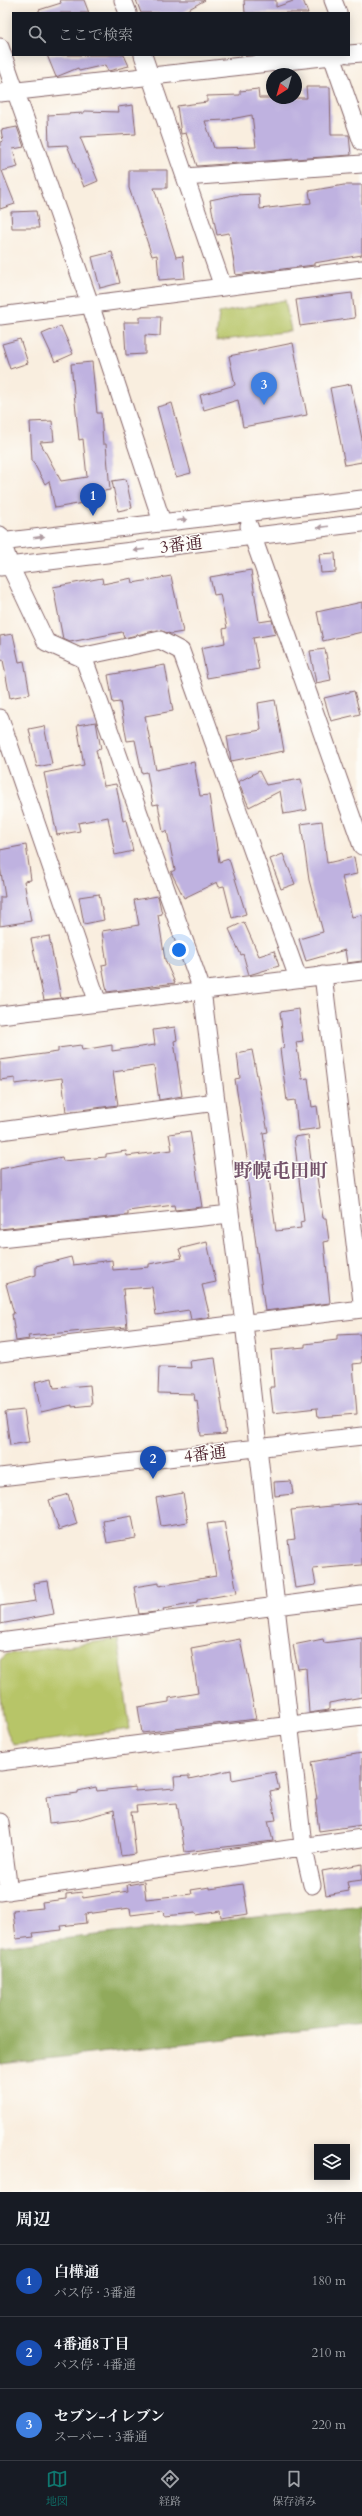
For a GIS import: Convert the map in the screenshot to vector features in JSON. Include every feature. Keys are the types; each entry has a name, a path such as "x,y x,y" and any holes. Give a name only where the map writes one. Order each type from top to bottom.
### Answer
{"street":[{"path":"123,0 128,12"},
{"path":"333,0 338,12"},
{"path":"0,47 8,92 90,304 162,522"},
{"path":"143,56 223,287"},
{"path":"8,92 322,56"},
{"path":"348,56 362,142"},
{"path":"186,177 362,164"},
{"path":"0,316 362,269"},
{"name":"3番通","path":"1,540 362,499"},
{"path":"244,513 362,846"},
{"name":"3番通","path":"5,566 362,522"},
{"path":"1,540 5,566 46,642 84,659 202,990 244,1323 303,1845 312,1885"},
{"path":"80,657 160,640 181,651 298,978"},
{"path":"0,718 98,1003"},
{"path":"0,1015 362,970"},
{"path":"323,975 362,1302"},
{"path":"0,1130 216,1102"},
{"path":"0,1239 230,1214"},
{"path":"0,1353 362,1308"},
{"name":"4番通","path":"0,1477 362,1436"},
{"path":"0,1642 362,1595"},
{"path":"0,1762 362,1716"},
{"path":"0,1822 5,1891 303,1845 362,1838"}],"green space":[{"path":"285,300 291,331 216,341 219,313"},
{"path":"118,1639 130,1729 14,1745 9,1737 3,1717 0,1660 7,1654"},
{"path":"362,1905 362,2024 0,2064 0,1946"}],"building":[{"path":"60,0 84,0 89,12 39,12 39,10 61,3"},
{"path":"136,0 205,0 184,12 141,12"},
{"path":"244,0 276,0 276,7 296,0 303,0 308,12 245,12"},
{"path":"47,56 124,56 129,66 108,71 105,65 79,71 78,68 56,77"},
{"path":"306,87 330,87 331,135 349,135 351,155 197,166 186,133 181,134 177,106 207,102 207,96 240,95 240,91 258,89 259,98 266,98 266,104 302,104 302,98 307,98","holes":["252,115 256,147 214,148 205,121 226,120"]},
{"path":"133,105 136,134 80,137 98,181 84,187 67,145 49,146 48,115 84,113 84,111 119,112 118,107"},
{"path":"17,127 24,147 13,149 18,167 2,171 15,204 0,209 0,142 3,141 1,130"},
{"path":"129,170 167,170 167,188 154,188 176,257 183,256 185,278 159,280 157,255 152,256 129,188"},
{"path":"344,185 362,185 362,255 314,263 314,265 236,275 229,233 217,235 210,200 234,195 259,194 260,209 311,203 309,191"},
{"path":"36,211 39,228 12,228 11,212"},
{"path":"112,252 120,283 100,288 92,257"},
{"path":"352,293 355,318 300,326 296,300"},
{"path":"140,317 161,317 160,336 145,335 145,354 126,355 124,322 140,322"},
{"path":"61,326 73,354 55,362 42,334"},
{"path":"20,339 28,363 10,369 2,344"},
{"path":"293,343 307,415 243,427 238,400 204,410 200,395 235,385 229,356"},
{"path":"92,362 97,413 101,413 103,444 106,444 110,490 86,494 88,502 55,508 49,481 45,484 32,460 30,422 52,421 54,441 40,442 61,481 87,477 83,439 79,440 71,364"},
{"path":"351,384 362,439 362,462 345,465 330,388"},
{"path":"172,403 191,473 176,477 157,407"},
{"path":"126,479 132,508 118,511 112,481"},
{"path":"335,553 336,572 321,573 319,554"},
{"path":"251,570 259,622 272,620 276,634 253,638 259,669 207,678 201,648 225,643 223,629 227,628 220,594 214,595 210,577"},
{"path":"171,576 183,632 171,634 158,630 124,638 122,632 70,642 63,639 53,587 102,578 103,584 132,578 133,583"},
{"path":"362,602 362,632 323,641 317,612"},
{"path":"13,634 19,662 24,661 30,694 10,698 3,660 0,661 0,636"},
{"path":"325,649 331,680 316,683 310,651"},
{"path":"165,665 173,711 145,716 156,770 194,762 200,796 209,795 219,862 229,859 246,914 232,918 224,886 219,887 217,882 184,898 171,872 175,870 167,831 163,832 158,804 153,805 147,772 142,773 135,740 127,741 120,702 113,703 108,675"},
{"path":"354,691 360,714 331,721 324,698"},
{"path":"275,700 284,751 231,761 227,736 261,730 258,703"},
{"path":"96,722 101,749 96,750 104,786 116,784 123,821 126,820 133,851 115,855 108,817 78,823 80,831 57,835 44,773 84,765 77,725"},
{"path":"44,726 52,764 37,767 29,729"},
{"path":"259,771 266,785 301,779 307,810 284,814 280,791 249,807 238,782"},
{"path":"322,821 327,863 354,857 357,874 342,877 352,917 362,915 362,961 347,963 345,950 306,961 299,939 323,932 309,880 301,824"},
{"path":"26,845 31,880 24,881 31,921 0,926 0,897 5,897 0,866 0,850"},
{"path":"283,854 295,884 281,889 270,859"},
{"path":"99,894 104,920 84,924 79,897"},
{"path":"158,896 162,914 158,915 165,960 175,983 107,992 102,965 107,964 102,931 139,925 134,900"},
{"path":"244,922 259,956 274,951 279,966 249,975 243,954 241,955 229,929"},
{"path":"49,936 61,998 44,1000 31,939"},
{"path":"299,1009 303,1041 296,1042 302,1079 308,1078 312,1107 317,1106 320,1128 298,1131 295,1100 287,1101 280,1049 284,1048 280,1012"},
{"path":"175,1027 177,1040 174,1041 182,1096 159,1100 154,1066 113,1072 118,1105 66,1112 62,1078 15,1084 15,1078 0,1080 0,1060 58,1052 58,1048 81,1045 82,1050 112,1045 112,1051 155,1045 153,1030"},
{"path":"252,1050 268,1132 263,1133 276,1231 301,1228 300,1222 304,1221 294,1137 308,1135 312,1170 316,1170 323,1218 326,1218 329,1241 324,1242 330,1303 265,1311 246,1170 249,1170 235,1079 240,1078 237,1053"},
{"path":"190,1131 202,1207 175,1210 174,1205 128,1211 128,1215 0,1229 0,1169 62,1157 63,1161 106,1157 106,1154 126,1151 127,1156 172,1150 169,1134"},
{"path":"207,1242 216,1282 202,1285 210,1317 191,1320 189,1310 156,1315 152,1287 123,1289 127,1327 28,1336 29,1339 16,1341 12,1314 14,1314 6,1284 36,1275 36,1266 71,1257 73,1265 112,1260 113,1270 149,1267 149,1264 182,1258 179,1249"},
{"path":"360,1334 362,1363 353,1364 357,1414 318,1417 317,1408 273,1413 270,1387 274,1387 271,1350 305,1347 305,1344 337,1340 337,1335"},
{"path":"215,1358 226,1434 201,1436 197,1400 195,1401 194,1394 158,1393 159,1367 191,1368 190,1361"},
{"path":"52,1378 54,1388 90,1385 92,1405 72,1407 72,1405 41,1412 35,1382"},
{"path":"24,1410 29,1442 10,1445 5,1412"},
{"path":"291,1481 293,1494 275,1496 274,1482"},
{"path":"183,1493 188,1522 161,1526 156,1498"},
{"path":"68,1494 77,1524 59,1530 49,1500"},
{"path":"362,1503 362,1565 313,1569 316,1585 295,1588 288,1540 295,1539 291,1510"},
{"path":"132,1516 136,1538 107,1543 103,1521"},
{"path":"224,1522 237,1593 197,1600 197,1603 163,1609 164,1611 139,1614 134,1587 159,1583 159,1586 216,1576 207,1524"},
{"path":"48,1581 54,1614 0,1624 0,1606 36,1601 33,1583"},
{"path":"362,1638 362,1697 329,1703 329,1710 309,1713 306,1668 298,1669 293,1645 323,1639 324,1643"},
{"path":"240,1639 256,1719 142,1733 138,1707 169,1702 169,1698 198,1693 191,1648"},
{"path":"362,1753 362,1825 319,1831 315,1799 317,1799 311,1762"},
{"path":"231,1770 232,1780 275,1772 279,1789 270,1791 276,1820 268,1821 273,1841 185,1852 177,1803 136,1806 137,1812 131,1812 136,1854 121,1856 114,1810 77,1820 49,1823 46,1797 78,1793 78,1791 96,1787 97,1791 135,1787 135,1791 175,1788 174,1777 189,1776 189,1779"},
{"path":"362,1864 362,1880 347,1882 349,1891 326,1895 322,1871"},
{"path":"144,1882 146,1899 192,1894 191,1890 243,1884 248,1914 221,1918 220,1911 196,1915 195,1913 164,1916 163,1911 131,1915 130,1908 85,1914 86,1923 61,1926 62,1930 33,1933 34,1937 16,1939 13,1911 43,1908 42,1902 66,1899 66,1894 82,1892 83,1898 128,1891 127,1885"}],"place":[{"name":"セブン-イレブン","path":"264,405"},
{"name":"白樺通","path":"93,516"},
{"name":"4番通8丁目","path":"153,1479"}],"district":[{"name":"野幌屯田町","path":"281,1171"}]}
